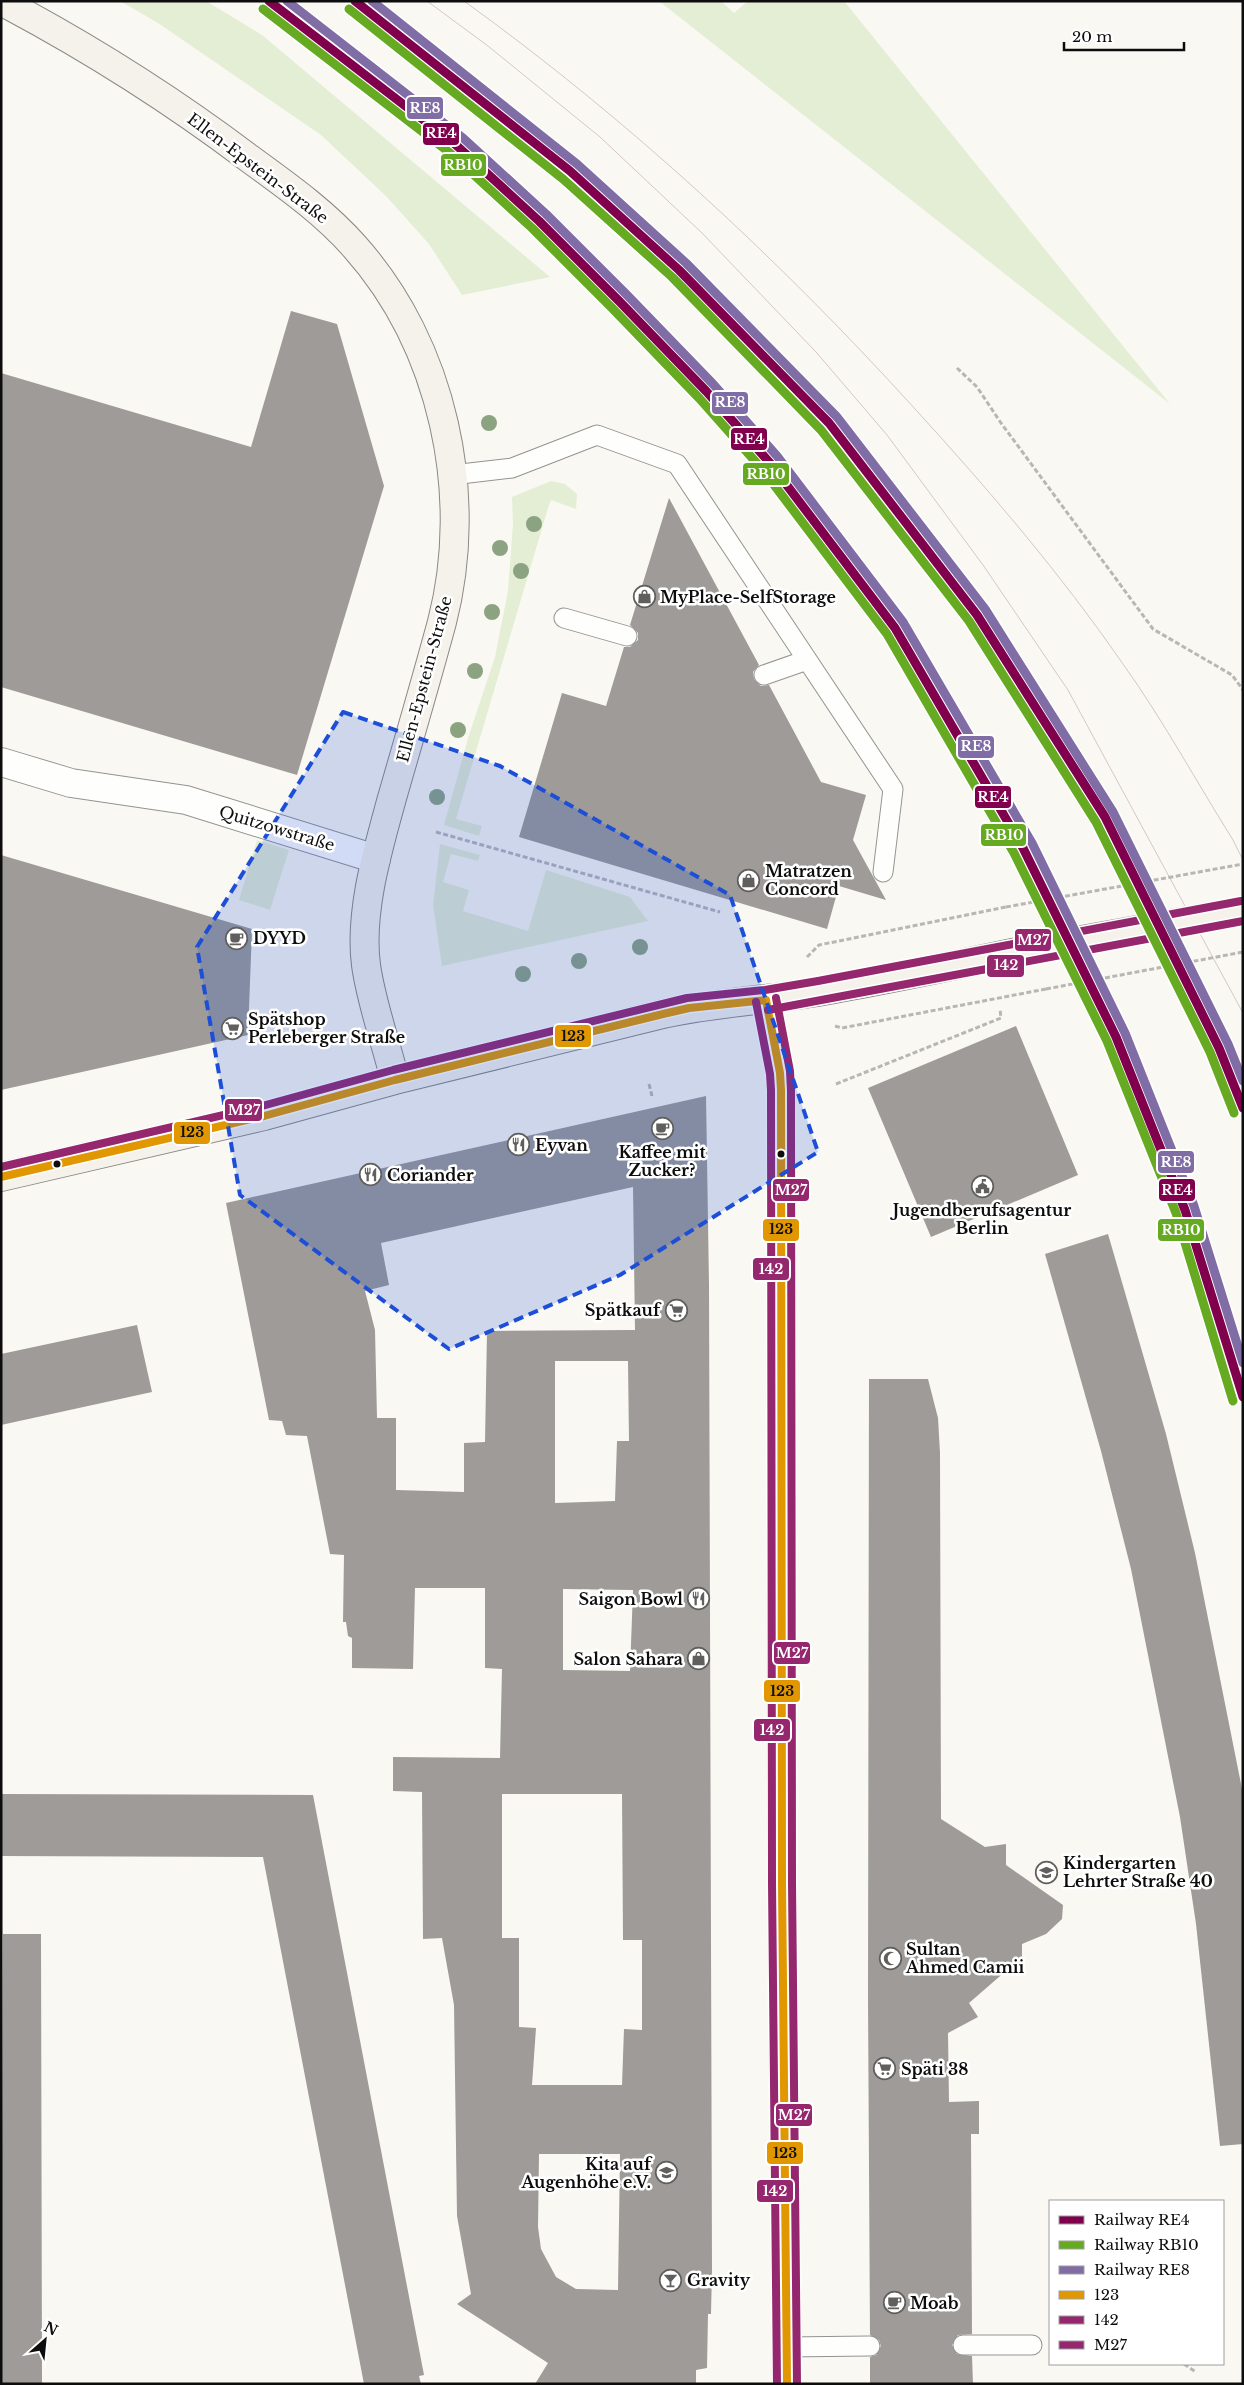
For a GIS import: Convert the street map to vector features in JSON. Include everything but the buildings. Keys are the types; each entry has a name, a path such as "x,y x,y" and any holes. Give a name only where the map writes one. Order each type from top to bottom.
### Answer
{"main road":[{"name":"Ellen-Epstein-Straße","path":"1,2 189,114 316,207 356,248 390,294 421,348 443,418 455,492 454,546 443,617 376,858 366,910 366,963 395,1080"},
{"path":"1,1177 264,1116 395,1080 688,1008 766,1000 1243,911"}],"street":[{"name":"Quitzowstraße","path":"1,762 71,783 186,800 376,858"},
{"path":"766,1000 780,1073 782,1883 787,2384"}],"lane":[{"path":"452,475 512,468 597,435 677,464 893,789 883,872"},
{"path":"564,618 627,636"},
{"path":"764,675 807,660"},
{"path":"963,2346 1032,2345"},
{"path":"786,2346 870,2346"}],"path":[{"path":"958,368 977,387 1001,423 1153,629 1232,675 1243,690"},
{"path":"436,832 720,912"},
{"path":"819,944 1006,906 1243,864"},
{"path":"842,1028 1243,952"},
{"path":"836,1084 1001,1018 1000,1009"},
{"path":"649,1084 652,1096"},
{"path":"1186,2365 1196,2372"}],"highlighted area":[{"path":"343,712 500,766 730,895 818,1152 620,1275 449,1349 240,1195 197,947"}],"green space":[{"path":"120,1 206,1 262,35 550,277 462,295 429,244 386,196 321,135 158,23"},
{"path":"659,1 721,1 734,13 748,1 844,1 1170,404"},
{"path":"551,481 565,484 577,494 576,509 551,500 548,508 456,819 482,826 479,836 444,825 469,735 495,657 508,591 513,524 512,497"},
{"path":"257,840 289,850 270,910 239,900"},
{"path":"440,844 480,855 478,861 451,854 443,882 469,890 463,911 528,931 546,870 630,897 648,921 442,966 433,905"}],"tram line":[{"path":"427,1 488,46 600,137 702,233 816,352 887,435 983,565 1068,690 1243,1013"},
{"path":"464,1 585,94 700,193 811,299 916,410 1024,533 1099,631 1138,685 1166,729 1233,840 1243,860"}],"rail line":[{"name":"RE4","path":"269,1 456,145 539,221 619,301 706,391 770,463 895,628 1023,848 1116,1037 1185,1210 1243,1397"},
{"name":"RE8","path":"287,1 463,138 546,214 626,294 713,384 777,456 903,622 1032,843 1125,1033 1194,1206 1243,1363"},
{"name":"RE4","path":"355,1 570,171 679,270 829,423 977,615 1105,817 1219,1048 1243,1108"},
{"name":"RE8","path":"372,1 577,164 686,263 837,417 985,609 1113,812 1228,1044 1243,1081"},
{"name":"RB10","path":"263,9 450,153 532,228 612,308 699,398 762,469 887,634 1014,853 1107,1041 1176,1213 1233,1401"},
{"name":"RB10","path":"349,9 563,179 672,277 821,430 969,621 1096,822 1210,1052 1234,1113"}],"transit line":[{"name":"M27","path":"1,1167 262,1106 393,1070 687,998 765,990 818,981 1241,901"},
{"name":"142","path":"768,1010 1243,921"},
{"name":"M27","path":"776,998 790,1071 791,1090 792,1883 797,2384"},
{"name":"123","path":"766,1000 780,1073 781,1090 782,1883 787,2384"},
{"name":"123","path":"1,1177 264,1116 395,1080 663,1014 689,1008 766,1000"},
{"name":"142","path":"756,1002 770,1074 771,1090 772,1883 777,2384"}],"place":[{"name":"MyPlace-SelfStorage","path":"644,597"},
{"name":"Matratzen Concord","path":"749,880"},
{"name":"DYYD","path":"237,938"},
{"name":"Spätshop Perleberger Straße","path":"232,1028"},
{"name":"Kaffee mit Zucker?","path":"662,1128"},
{"name":"Eyvan","path":"519,1145"},
{"name":"Coriander","path":"371,1175"},
{"name":"Jugendberufsagentur Berlin","path":"982,1186"},
{"name":"Spätkauf","path":"676,1310"},
{"name":"Saigon Bowl","path":"699,1599"},
{"name":"Salon Sahara","path":"699,1659"},
{"name":"Kindergarten Lehrter Straße 40","path":"1047,1872"},
{"name":"Sultan Ahmed Camii","path":"890,1958"},
{"name":"Späti 38","path":"885,2069"},
{"name":"Kita auf Augenhöhe e.V.","path":"667,2173"},
{"name":"Gravity","path":"671,2280"},
{"name":"Moab","path":"894,2303"}]}
